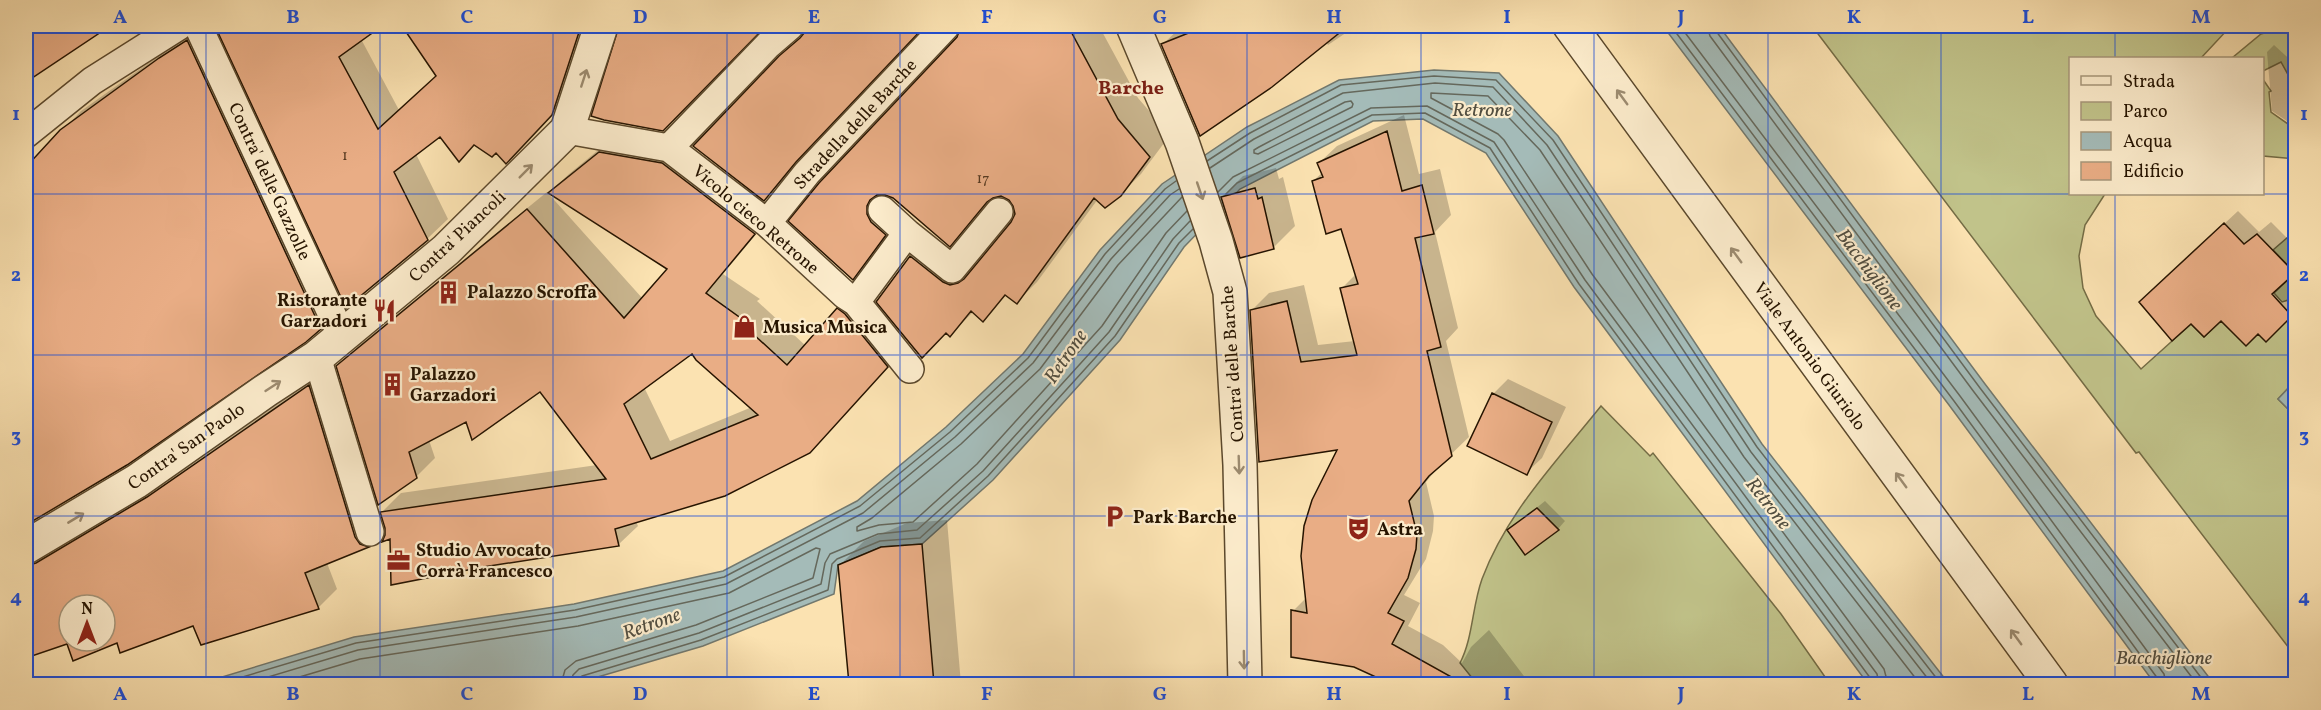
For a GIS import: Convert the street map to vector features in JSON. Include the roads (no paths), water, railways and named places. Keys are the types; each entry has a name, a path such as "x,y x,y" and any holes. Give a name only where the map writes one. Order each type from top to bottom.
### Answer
{"street":[{"path":"26,134 98,76 179,26"},
{"name":"Contra' delle Gazzolle","path":"198,26 342,336"},
{"path":"567,130 601,26"},
{"path":"669,148 768,45 790,26"},
{"name":"Stradella delle Barche","path":"767,223 807,173 946,26"},
{"name":"Contra' delle Barche","path":"1133,26 1182,142 1216,240 1230,292 1240,465 1245,684"},
{"name":"Viale Antonio Giuriolo","path":"1570,26 2051,684"},
{"name":"Contra' Piancoli","path":"342,336 446,250 567,130"},
{"name":"Vicolo cieco Retrone","path":"567,130 669,148 767,223 845,295 856,302 910,369"},
{"path":"882,210 952,269 999,212"},
{"path":"856,302 907,233"},
{"name":"Contra' San Paolo","path":"26,547 137,481 316,357 342,336"},
{"path":"316,357 370,532"}],"water":[{"name":"Bacchiglione","path":"1663,26 1719,26 1985,384 2214,684 2155,684 1949,405"},
{"name":"Retrone","path":"1434,70 1499,73 1558,136 1762,444 1949,684 1868,684 1574,287 1486,153 1423,119 1373,121 1240,189 1184,247 1120,340 993,480 922,544 881,547 838,565 834,594 703,646 574,684 199,684 354,637 574,604 723,571 857,501 946,427 1023,354 1100,250 1162,184 1247,127 1339,80"},
{"path":"2295,381 2295,416 2278,399"}],"place":[{"name":"Palazzo Scroffa","path":"449,292"},
{"name":"Ristorante Garzadori","path":"385,310"},
{"name":"Musica Musica","path":"745,327"},
{"name":"Palazzo Garzadori","path":"392,384"},
{"name":"Park Barche","path":"1115,517"},
{"name":"Astra","path":"1359,529"},
{"name":"Studio Avvocato Corrà Francesco","path":"398,560"}],"district":[{"name":"Barche","path":"1131,87"}]}
